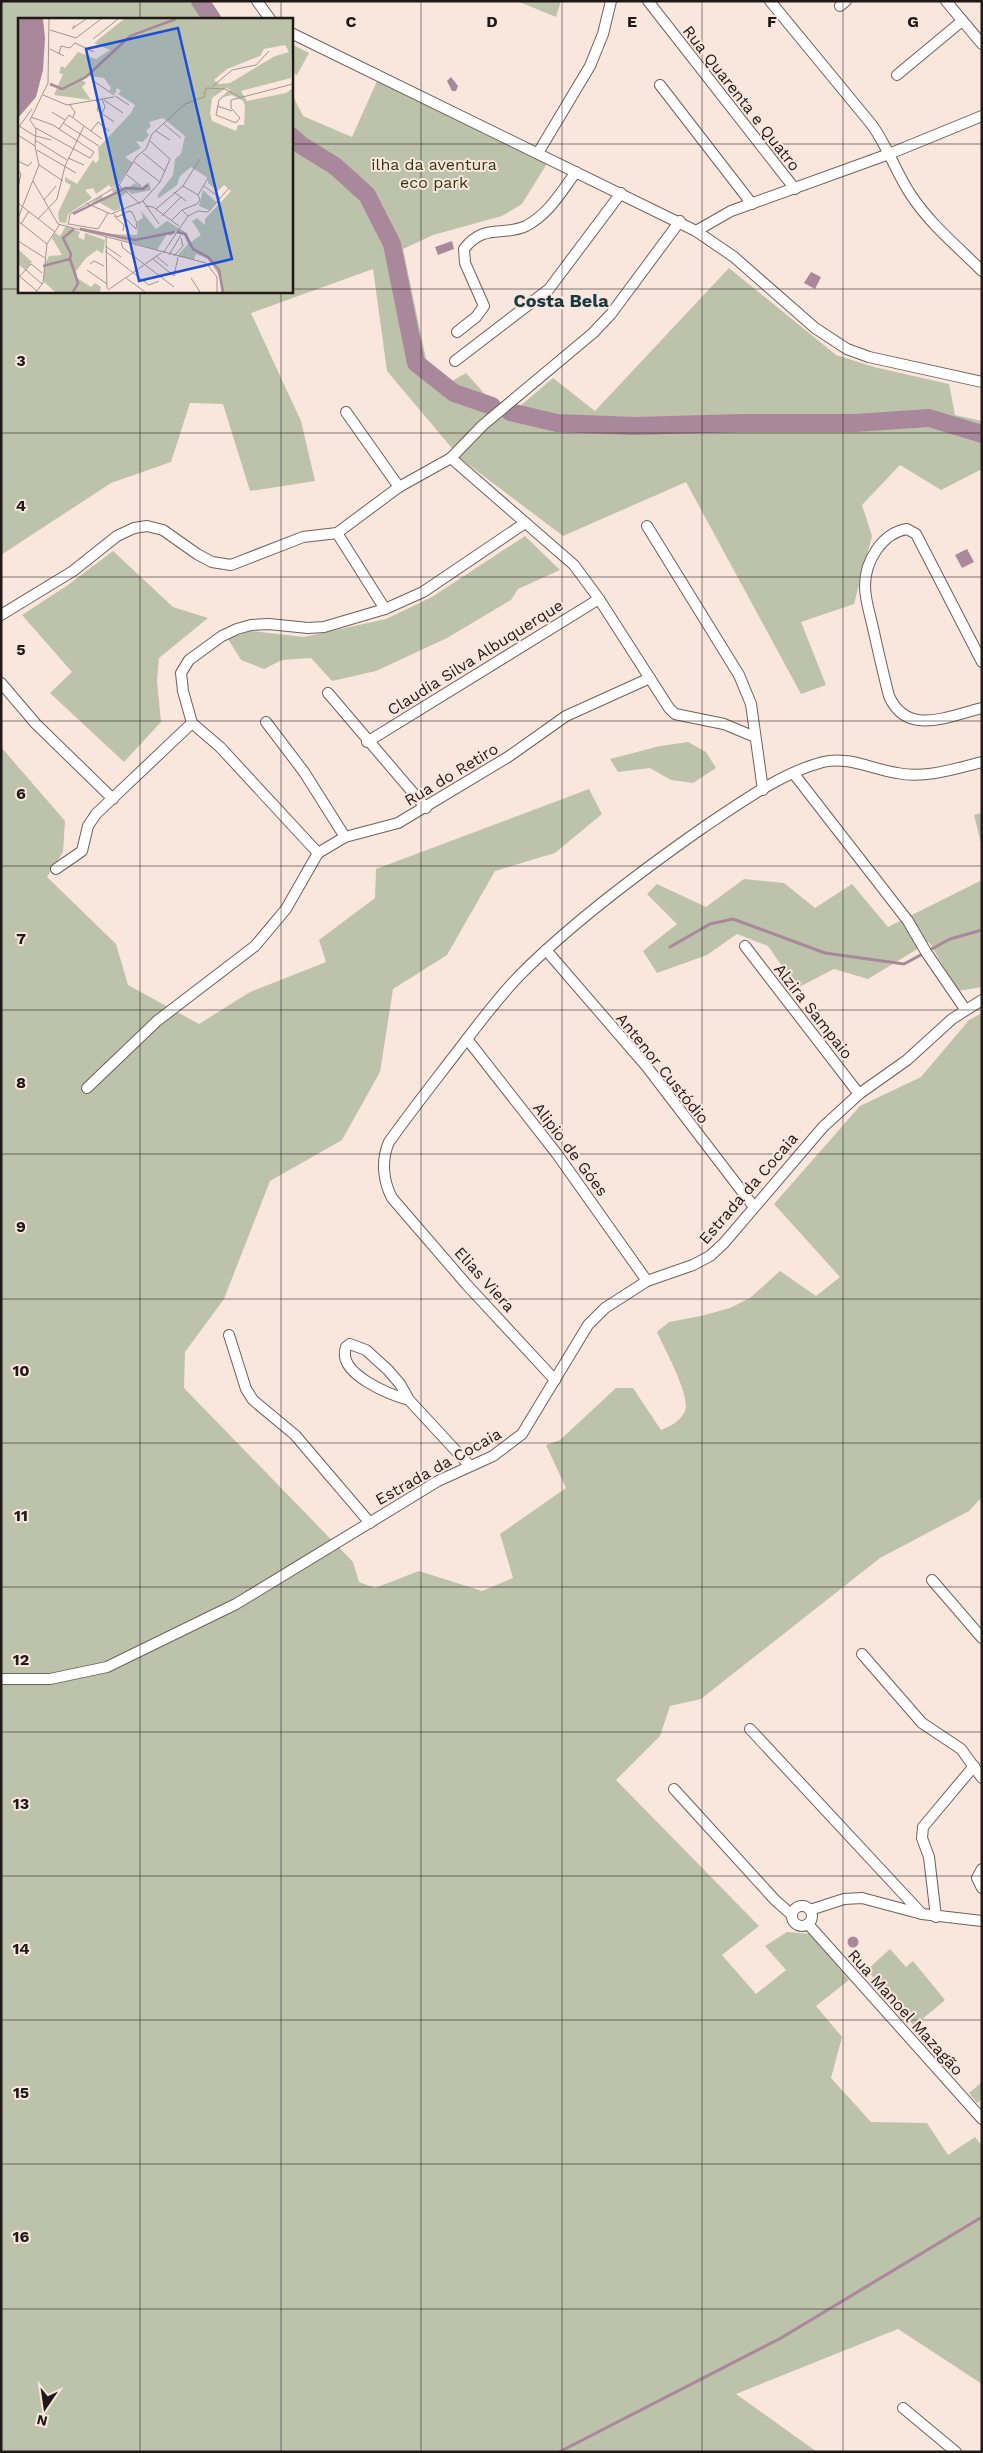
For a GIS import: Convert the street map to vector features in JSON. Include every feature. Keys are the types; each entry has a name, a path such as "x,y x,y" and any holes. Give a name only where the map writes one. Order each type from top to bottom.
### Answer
{"street":[{"path":"257,1 269,18"},
{"path":"538,153 590,66 603,34 611,1"},
{"name":"Rua Quarenta e Quatro","path":"648,1 795,189"},
{"path":"770,1 883,140 911,195 926,215 982,271"},
{"path":"946,1 982,44"},
{"path":"897,75 962,21"},
{"path":"292,32 680,221 734,256 815,328 847,349 869,357 982,382"},
{"path":"660,85 752,204"},
{"path":"696,231 731,212 889,154 982,116"},
{"path":"457,332 476,316 484,306 465,263 464,249 471,239 480,234 524,227 541,217 576,172"},
{"path":"455,360 549,289 621,193"},
{"path":"1,616 73,571 117,536 134,528 147,526 163,530 197,554 212,562 231,565 304,537 337,533 399,487 450,458 483,425 593,333 610,314 680,221"},
{"path":"346,412 399,487"},
{"path":"450,458 574,565 599,599 668,708 675,714 724,724 755,737"},
{"path":"318,853 220,747 192,723 181,679 183,666 222,636 251,625 324,627 385,608 423,592 525,523"},
{"path":"647,526 739,675 751,704 763,790"},
{"path":"982,662 916,534 907,528 895,532 882,543 873,555 868,567 864,587 889,696 894,708 911,720 923,721 982,708"},
{"path":"337,533 385,608"},
{"name":"Claudia Silva Albuquerque","path":"367,742 599,599"},
{"name":"Rua do Retiro","path":"87,1088 158,1021 256,946 286,909 318,853 344,837 398,822 426,808 508,757 566,716 650,678"},
{"path":"1,682 36,724 113,799"},
{"path":"328,693 367,742 426,808"},
{"path":"266,722 304,772 344,837"},
{"path":"56,869 82,851 91,820 192,723"},
{"path":"555,1380 467,1285 392,1198 388,1190 384,1163 389,1142 467,1039 521,974 546,950 689,838 763,790 794,774 822,763 834,761 850,761 896,774 914,775 934,774 982,762"},
{"path":"794,774 908,921 926,952 965,1009"},
{"name":"Alzira Sampaio","path":"745,946 859,1094"},
{"name":"Antenor Custódio","path":"546,950 647,1067 754,1207"},
{"name":"Estrada da Cocaia","path":"1,1679 50,1678 107,1667 236,1604 438,1481 492,1456 522,1434 588,1325 605,1308 647,1281 693,1265 710,1256 724,1243 823,1126 859,1094 907,1060 965,1009 982,1000"},
{"name":"Alipio de Góes","path":"467,1039 558,1154 647,1281"},
{"path":"229,1335 246,1388 253,1400 295,1435 370,1523"},
{"path":"409,1400 392,1395 362,1378 354,1371 345,1357 346,1347 350,1344 366,1350 400,1384 409,1400 470,1466"},
{"path":"932,1580 982,1638"},
{"path":"862,1654 922,1722 960,1749 982,1778"},
{"path":"750,1729 922,1914"},
{"path":"936,1917 932,1872 922,1838 923,1827 974,1766"},
{"path":"674,1789 775,1900 792,1915 793,1921 798,1926 808,1924 812,1916 810,1910 805,1906 799,1906 792,1915"},
{"path":"982,1869 977,1878 982,1888"},
{"path":"810,1910 844,1899 862,1898 936,1917 982,1921"},
{"name":"Rua Manoel Mazagão","path":"808,1924 982,2119"},
{"path":"903,2408 956,2452"}],"green space":[{"name":"ilha da aventura eco park","path":"1,1 208,1 218,18 18,18 18,292 292,292 292,94 303,116 352,137 377,81 548,162 522,204 502,216 433,235 403,249 426,359 452,381 466,373 506,418 553,378 595,411 729,268 836,355 874,367 949,384 955,415 982,421 982,469 941,490 900,465 862,505 872,536 854,604 801,622 826,685 801,694 686,482 563,536 461,459 387,371 373,269 251,313 301,421 315,481 250,491 223,404 190,403 171,462 111,483 1,555"},
{"path":"517,1 561,1 556,17"},
{"path":"292,44 309,53 297,75 292,72"},
{"path":"525,536 560,570 518,589 511,600 447,638 376,671 332,681 311,658 282,660 264,669 241,660 228,639 251,631 304,637 386,619 432,597"},
{"path":"113,551 173,607 208,618 159,658 157,681 161,722 124,762 50,693 72,672 22,615 68,585"},
{"path":"688,742 706,752 716,768 693,783 671,780 650,768 618,772 610,759 660,746"},
{"path":"1,747 65,821 63,852 47,877 116,944 128,985 199,1024 250,992 326,962 319,940 375,898 376,869 589,789 602,814 555,853 495,871 447,955 393,989 380,1072 342,1140 270,1181 224,1299 185,1352 184,1388 353,1562 359,1582 375,1588 419,1571 482,1591 513,1578 500,1534 566,1488 546,1445 560,1440 616,1388 633,1388 661,1430 674,1423 683,1415 686,1404 681,1384 657,1332 669,1322 730,1308 750,1298 780,1271 816,1296 840,1277 774,1204 860,1106 921,1077 969,1020 982,1013 982,1497 969,1511 880,1558 701,1699 670,1706 660,1736 616,1780 759,1926 722,1955 756,1994 786,1970 765,1946 787,1932 812,1934 849,1980 816,2006 842,2037 831,2078 871,2122 927,2123 948,2155 975,2137 982,2146 982,2384 898,2329 736,2394 817,2452 1,2452"},
{"path":"982,813 982,847 974,815"},
{"path":"744,879 784,883 815,908 852,884 888,927 982,880 982,987 958,991 929,942 868,979 834,969 797,988 768,946 737,934 707,955 657,973 643,951 677,924 647,894 657,884 706,907"},
{"path":"890,1949 906,1967 913,1961 945,2000 914,2026 867,1970"},
{"path":"982,2082 982,2099 977,2103 969,2093"}],"shaded area":[{"path":"451,77 458,86 456,91 452,91 447,81"},
{"path":"452,241 454,249 438,255 435,247"},
{"path":"811,272 821,277 815,289 804,283"},
{"path":"967,549 974,562 962,568 955,555"},
{"path":"853,1936 859,1942 853,1948 847,1942"}],"waterway":[{"path":"200,1 211,18"},
{"path":"292,137 301,145 335,166 367,195 392,244 416,363 454,393 492,406"},
{"path":"510,412 557,423 635,426 742,423 855,423 929,418 982,434"},
{"path":"670,947 710,924 733,919 825,953 904,964 950,939 982,930"},
{"path":"559,2452 781,2338 982,2217"}],"district":[{"name":"Costa Bela","path":"561,301"}]}
